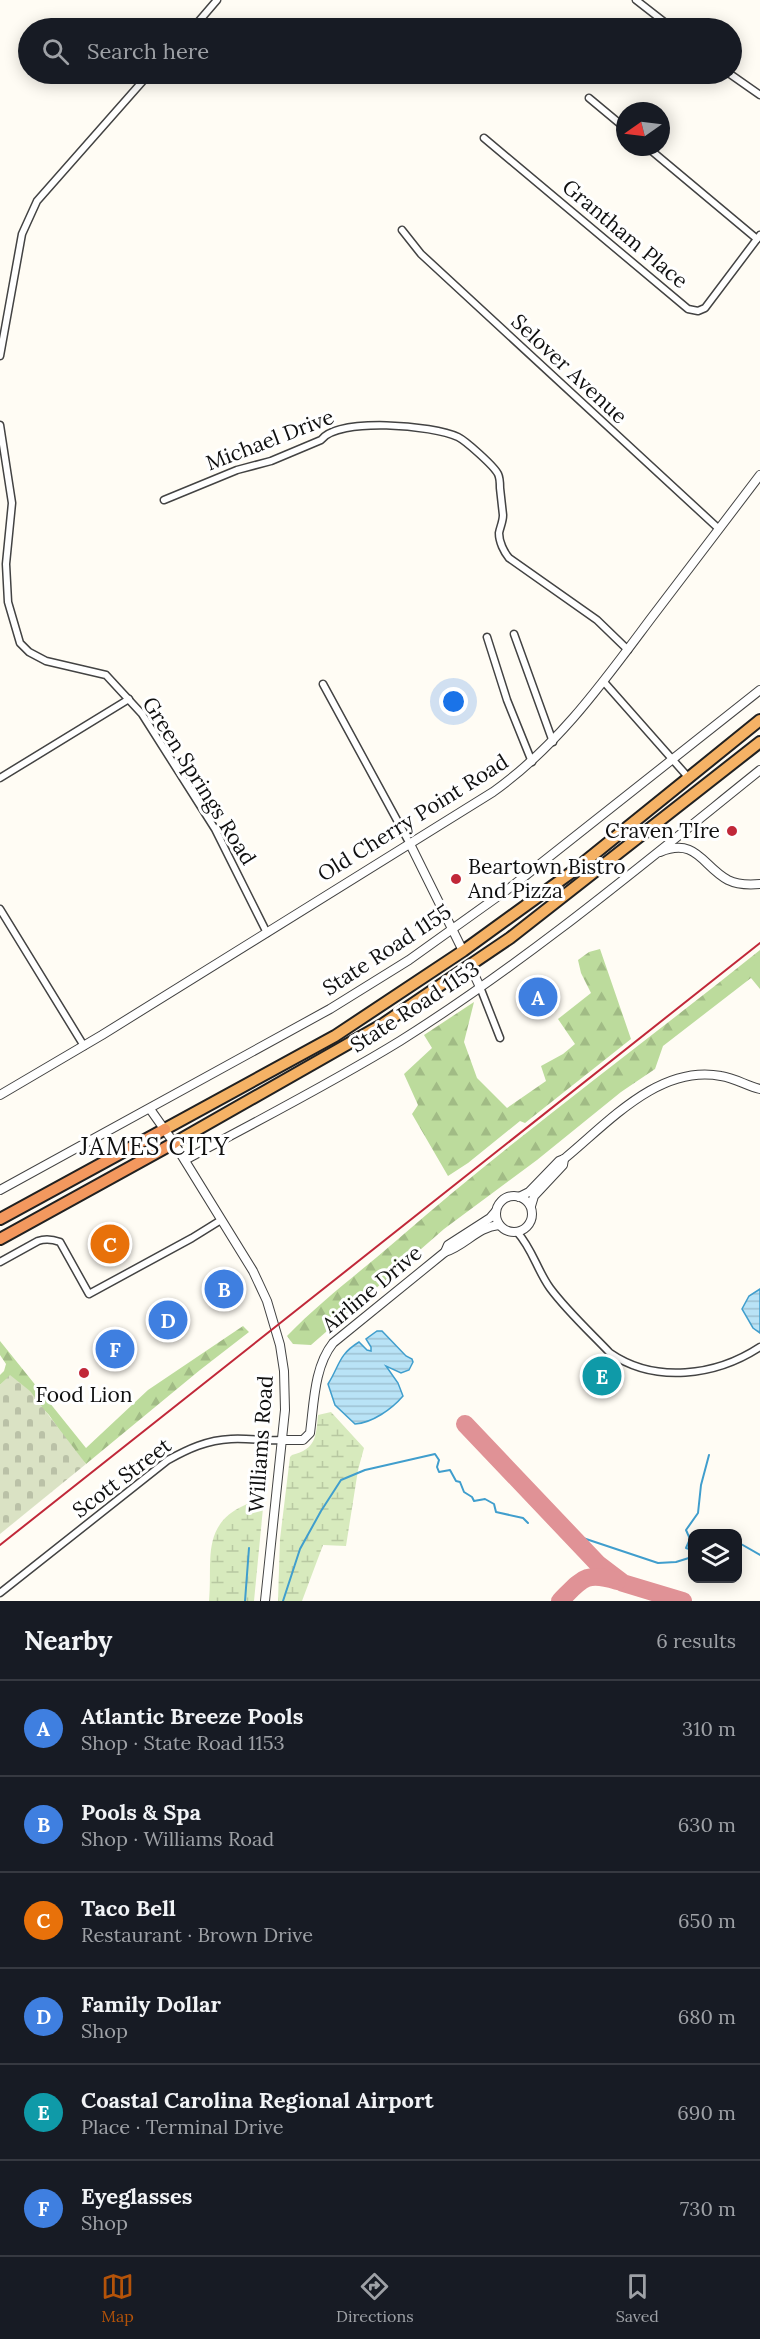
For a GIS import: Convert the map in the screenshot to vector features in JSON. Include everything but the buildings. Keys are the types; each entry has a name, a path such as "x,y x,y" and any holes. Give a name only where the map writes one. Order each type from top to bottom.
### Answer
{"highway":[{"path":"0,1219 335,1036 463,951 572,872 760,720"},
{"path":"0,1239 383,1024 510,938 760,742"}],"street":[{"path":"202,18 218,0"},
{"path":"636,0 659,18"},
{"path":"742,82 760,95"},
{"path":"0,356 22,234 38,201 140,84"},
{"path":"589,98 616,120"},
{"name":"Grantham Place","path":"484,138 688,309 698,311 705,308 759,237"},
{"path":"658,156 759,237"},
{"name":"Selover Avenue","path":"402,230 421,254 719,529"},
{"name":"Green Springs Road","path":"0,425 12,503 6,564 8,602 20,643 28,652 46,661 106,675 142,714 215,830 267,933"},
{"name":"Michael Drive","path":"164,500 237,470 271,461 321,440 325,434 330,432 374,426 420,428 453,435 463,440 499,475 503,517 499,533 502,548 509,558 597,620 628,650"},
{"name":"Old Cherry Point Road","path":"1,1091 84,1046 267,933 493,792 532,762 553,742 604,682 760,475"},
{"path":"514,634 553,742"},
{"path":"487,637 507,700 532,762"},
{"path":"604,682 688,777"},
{"path":"323,684 410,844 463,951"},
{"name":"State Road 1155","path":"0,1190 330,1009 373,983 453,929 529,873 760,690"},
{"path":"0,778 129,699"},
{"name":"State Road 1153","path":"185,1160 400,1041 480,987 547,939 760,770"},
{"name":"State Road 1153","path":"648,858 678,847 688,849 700,854 728,880 746,885 760,884"},
{"path":"0,909 84,1046"},
{"path":"470,966 500,1038"},
{"path":"445,1252 448,1245 490,1218 498,1205 507,1197 519,1197 529,1192 558,1161 564,1159 648,1091 670,1080 705,1074 728,1078 760,1089"},
{"name":"Williams Road","path":"150,1108 185,1160 261,1285 280,1345 286,1390 283,1440 265,1601"},
{"path":"496,1211 499,1225 507,1231 517,1232 527,1227 531,1222 531,1206 534,1196 563,1165 564,1159"},
{"path":"519,1197 531,1206"},
{"path":"0,1262 38,1241 55,1240 60,1242 89,1293 221,1220"},
{"path":"445,1252 452,1250 484,1228 499,1225"},
{"path":"517,1232 528,1246 555,1294 610,1353 621,1360 662,1372 693,1373 729,1362 760,1347"},
{"name":"Airline Drive","path":"283,1440 303,1440 310,1433 319,1371 333,1343 445,1252"},
{"name":"Scott Street","path":"0,1593 168,1460 197,1445 231,1439 283,1440"}],"green space":[{"path":"600,949 631,1039 525,1123 520,1121 468,1163 448,1176 412,1114 418,1105 404,1074 432,1048 424,1035 474,1002 464,1042 477,1078 507,1108 546,1081 541,1066 563,1054 575,1044 558,1019 591,993 581,973 578,960 589,952"},
{"path":"760,950 760,989 751,978 663,1046 655,1069 621,1092 537,1160 444,1229 311,1345 293,1344 287,1336 313,1311 441,1202"},
{"path":"243,1326 249,1332 86,1464 76,1454 49,1415 10,1376 0,1385 0,1375 6,1364 0,1355 0,1341 86,1448 148,1390"},
{"path":"10,1375 30,1391 86,1464 0,1534 0,1385"},
{"path":"331,1412 364,1448 358,1470 346,1546 323,1545 302,1601 278,1601 280,1539 290,1457 310,1446 315,1436 318,1415"},
{"path":"262,1498 254,1601 209,1601 210,1559 215,1534 221,1523 231,1513 255,1499"}],"water":[{"path":"760,1289 760,1333 753,1328 742,1309 749,1296"},
{"path":"377,1331 382,1331 413,1362 409,1370 401,1373 386,1366 398,1383 403,1396 381,1414 368,1421 355,1424 335,1405 328,1384 343,1356 352,1347 359,1342 371,1351 366,1339"}],"waterway":[{"path":"283,1601 300,1549 321,1511 341,1480 365,1470 435,1454 439,1460 437,1467 439,1472 450,1470 456,1481 460,1482 464,1492 474,1501 485,1499 494,1504 496,1512 523,1518 528,1523"},
{"path":"688,1534 686,1530 698,1513 701,1485 709,1455"},
{"path":"580,1537 658,1563 676,1562 688,1558"},
{"path":"688,1544 686,1548 688,1549"},
{"path":"742,1545 760,1555"},
{"path":"245,1601 249,1548"}],"taxiway":[{"path":"465,1424 598,1564 623,1583 683,1601"},
{"path":"560,1601 585,1579 598,1577 617,1581"}],"railway":[{"path":"0,1545 760,943"}],"place":[{"name":"Craven TIre","path":"732,831"},
{"name":"Beartown Bistro And Pizza","path":"456,879"},
{"name":"Atlantic Breeze Pools","path":"538,997"},
{"name":"Taco Bell","path":"110,1244"},
{"name":"Pools & Spa","path":"224,1289"},
{"name":"Family Dollar","path":"168,1320"},
{"name":"Eyeglasses","path":"115,1349"},
{"name":"Food Lion","path":"84,1373"},
{"name":"Coastal Carolina Regional Airport","path":"602,1376"}],"district":[{"name":"JAMES CITY","path":"155,1147"}]}
